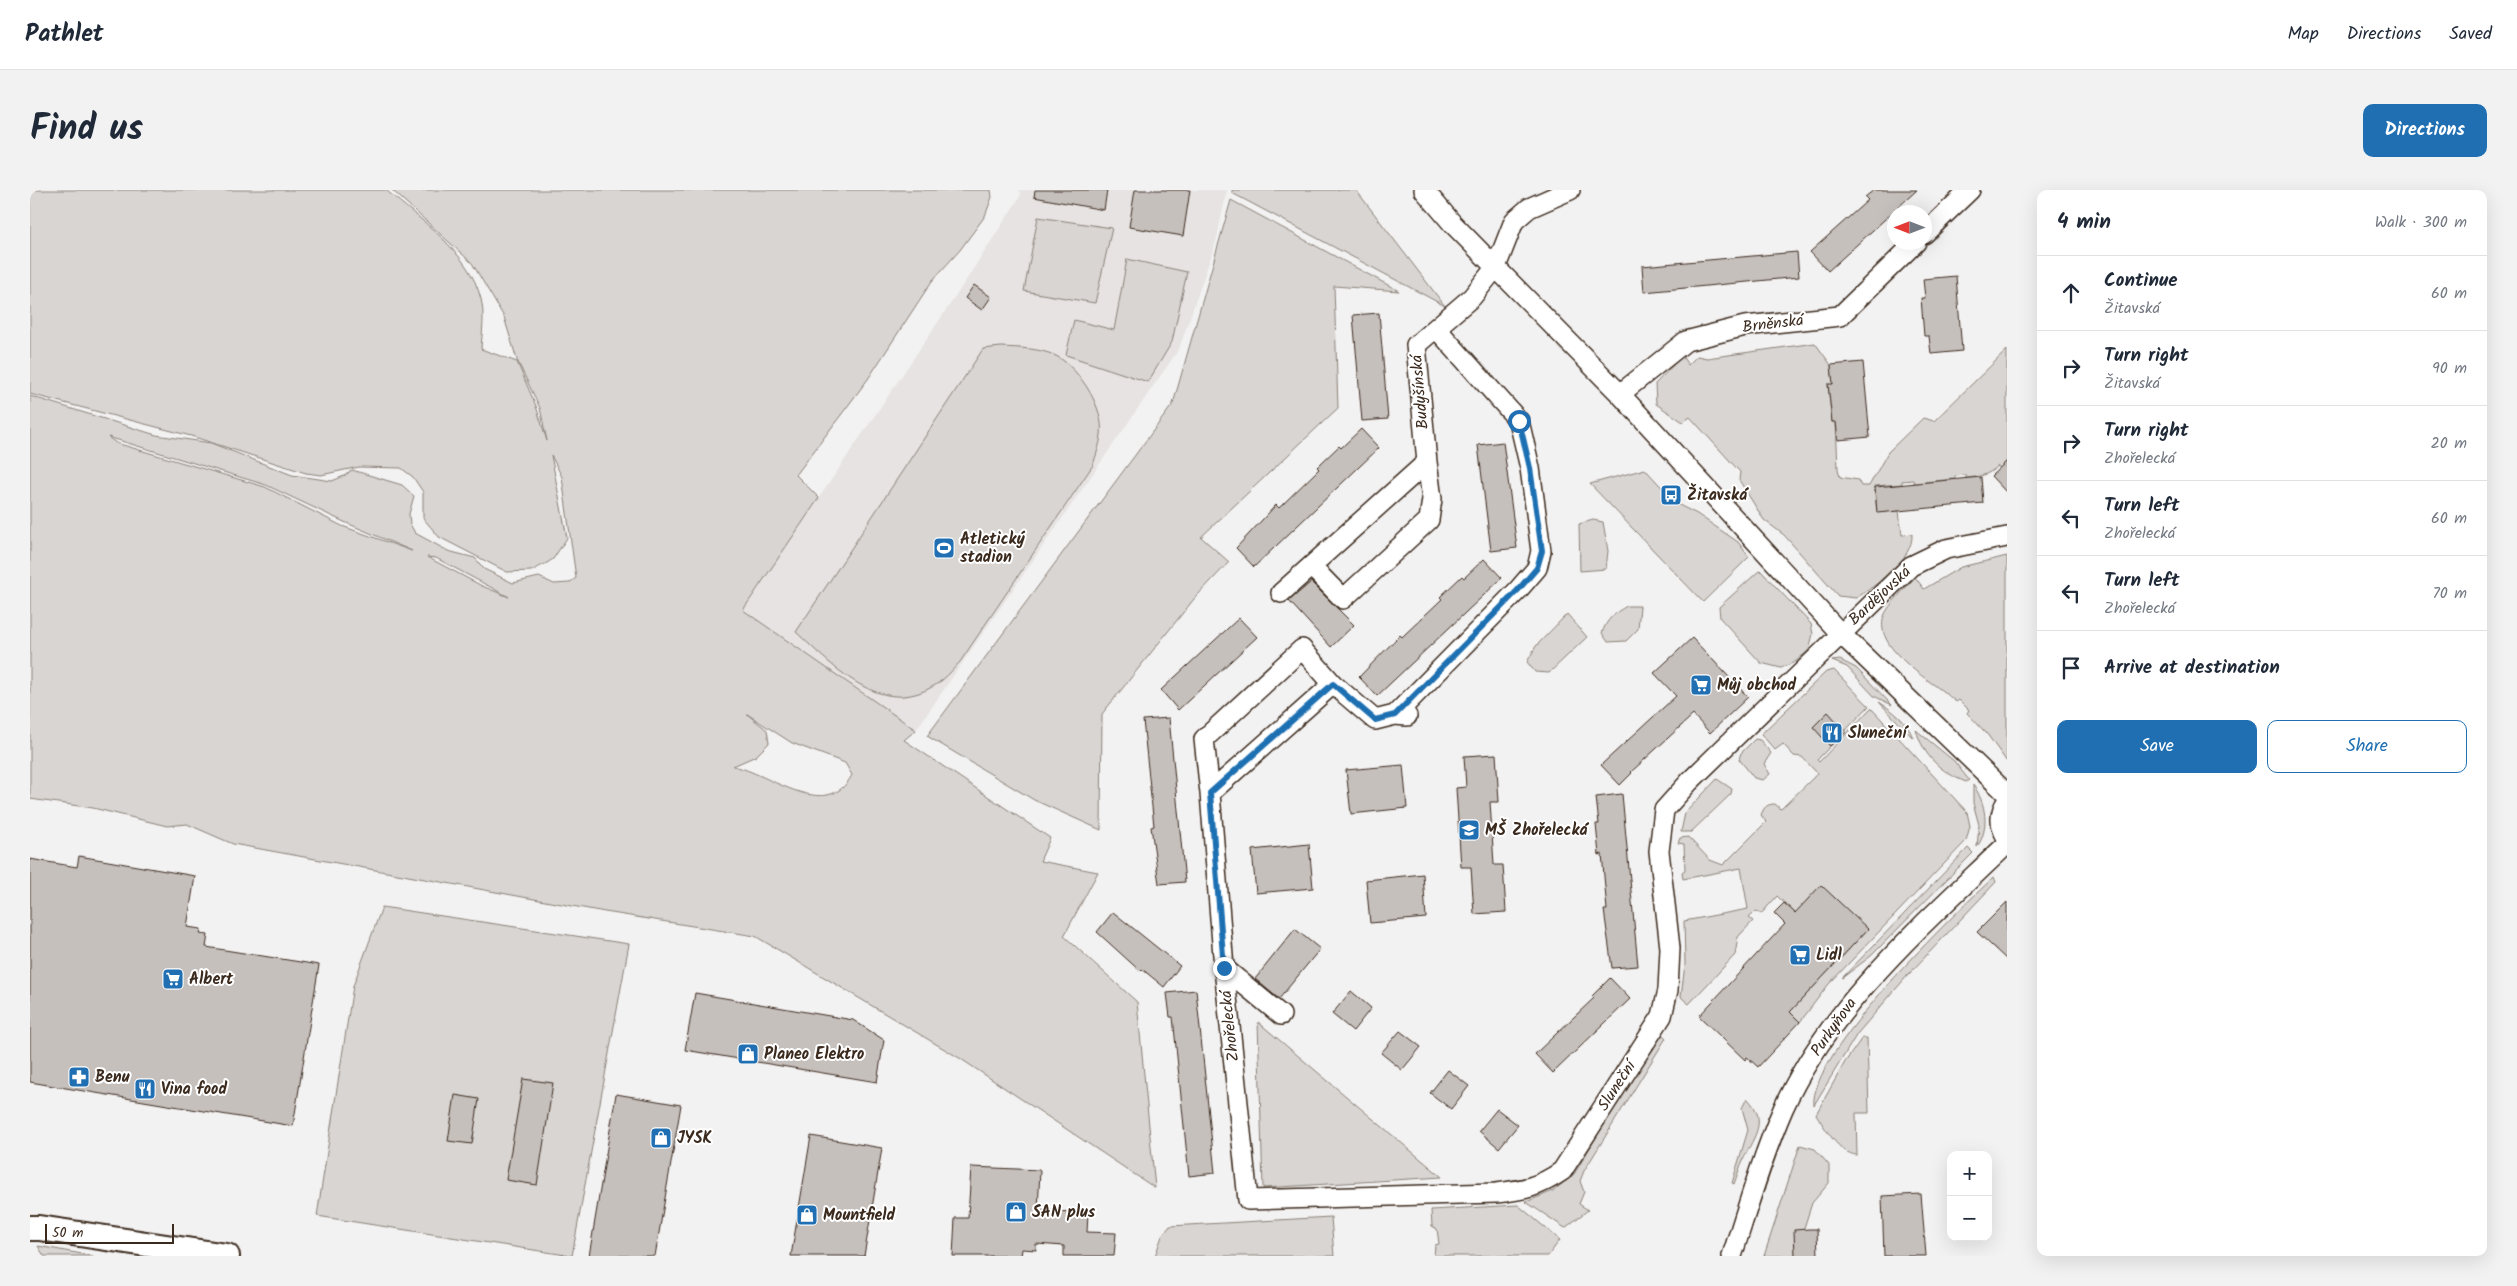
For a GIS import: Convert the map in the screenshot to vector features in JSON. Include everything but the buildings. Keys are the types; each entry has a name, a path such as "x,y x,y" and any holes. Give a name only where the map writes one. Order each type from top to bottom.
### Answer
{"main road":[{"path":"33,1226 226,1256"}],"street":[{"path":"1424,190 1452,223 1620,394 1840,633 2007,794"},
{"name":"Budyšínská","path":"1312,567 1343,599 1430,520 1432,499 1416,345 1472,297 1496,267 1514,221 1529,208 1570,190"},
{"path":"1932,226 1970,190"},
{"name":"Brněnská","path":"1620,394 1686,341 1745,326 1840,316 1908,250"},
{"name":"Zhořelecká","path":"1248,1200 1224,968 1204,739 1302,649 1333,684 1375,720 1402,716 1537,568 1542,551 1530,468 1519,421 1436,328"},
{"path":"1281,593 1427,462"},
{"name":"Bardějovská","path":"1840,633 1911,566 1946,549 2007,537"},
{"name":"Sluneční","path":"1248,1200 1496,1193 1525,1190 1544,1183 1562,1171 1662,1016 1668,990 1670,948 1659,851 1664,810 1690,781 1840,633"},
{"path":"1210,793 1333,684"},
{"path":"2007,801 2001,817 2002,827 2007,838"},
{"name":"Purkyňova","path":"1732,1256 1783,1109 1814,1054 1860,990 2007,844"},
{"path":"1224,968 1281,1015"}],"shaded area":[{"path":"30,190 386,190 442,238 466,266 475,282 481,299 483,324 481,349 517,362 536,406 547,441 540,408 517,360 504,317 472,263 392,190 991,190 992,197 985,216 960,250 932,281 868,379 796,475 819,498 743,610 916,730 904,740 1050,838 1040,861 1098,872 1064,936 1137,1002 1155,1188 961,1059 755,936 605,912 233,844 187,824 167,826 93,808 30,799 30,396 156,435 211,443 292,475 332,481 352,470 402,485 414,496 409,514 410,524 415,533 448,551 475,558 484,569 513,583 539,577 554,584 569,583 576,578 562,477 551,455 567,538 553,559 547,563 531,571 507,572 439,537 423,518 423,492 413,477 401,468 359,467 321,475 306,473 191,436 30,394","holes":["108,437 266,485 412,551 342,526 265,487 116,443","427,557 436,558 509,597 482,586","747,714 792,743 845,763 852,775 841,789 828,795 813,795 780,785 747,770 733,766 756,756 769,743 767,730"]},
{"path":"1019,190 1227,190 1216,242 1179,349 916,730 743,610 957,294 1021,195"},
{"path":"1232,190 1356,190 1445,306 1232,193"},
{"path":"1231,200 1399,291 1334,286 1338,408 1201,537 1229,562 1194,599 1102,714 1101,830 1034,800 927,736 1173,404"},
{"path":"1038,217 1112,228 1095,303 1024,291"},
{"path":"1127,259 1187,272 1172,342 1148,382 1066,355 1074,320 1114,330"},
{"path":"1815,343 1831,365 1833,384 1828,385 1832,422 1836,422 1840,477 1858,480 1861,486 1869,486 1888,452 1923,418 1934,421 2007,350 2007,461 2000,468 1998,466 1984,475 1976,477 1966,478 1966,475 1955,476 1955,479 1914,483 1913,480 1902,481 1902,484 1874,486 1877,512 1899,511 1902,535 1912,534 1911,543 1907,553 1892,571 1856,598 1838,596 1784,535 1764,520 1739,480 1740,472 1690,417 1683,422 1656,404 1655,384 1682,356 1688,365 1697,356 1707,358"},
{"name":"Atletický stadion","path":"1001,347 1030,349 1052,354 1075,371 1089,391 1099,414 1101,435 1093,465 960,662 951,672 941,681 920,692 900,696 881,693 862,686 827,661 796,632 983,349"},
{"path":"1645,469 1677,504 1697,514 1738,542 1749,557 1703,602 1590,484"},
{"path":"1593,520 1603,522 1608,551 1606,569 1580,571 1579,524"},
{"path":"2007,556 2007,762 1987,734 1967,713 1969,710 1959,700 1956,702 1908,665 1887,641 1883,629 1886,612 1893,601 1915,577 1924,589 1961,567"},
{"path":"1760,570 1811,624 1813,634 1809,650 1795,662 1781,668 1761,663 1720,618 1719,607"},
{"path":"1627,606 1640,606 1638,629 1626,641 1608,642 1602,633 1606,624 1615,614"},
{"path":"1567,614 1587,637 1549,673 1535,672 1527,662 1536,646"},
{"path":"1840,660 1856,668 1892,705 1874,696 1847,667 1832,661"},
{"path":"1834,670 1869,706 1817,760 1819,762 1871,708 1967,812 1970,826 1966,841 1828,985 1800,1022 1790,1012 1868,929 1795,913 1777,896 1761,914 1756,911 1749,918 1753,921 1738,937 1735,955 1689,1004 1681,997 1685,964 1684,921 1748,909 1741,868 1683,879 1682,872 1685,870 1684,844 1678,843 1680,838 1688,837 1710,860 1723,865 1766,822 1761,815 1766,806 1775,804 1781,809 1814,777 1817,773 1802,757 1794,756 1783,744 1775,750 1761,734 1826,672"},
{"path":"1879,702 1903,722 1913,738"},
{"path":"1916,730 1954,761 1969,780 1966,782 1957,778 1934,762 1924,748"},
{"path":"1755,739 1760,740 1771,753 1764,764 1770,774 1763,780 1754,778 1739,759 1741,753"},
{"path":"1717,779 1732,789 1731,794 1691,832 1681,832 1685,813"},
{"path":"1973,785 1981,799 1985,816 1984,832 1977,847 1979,825 1973,803"},
{"path":"1968,848 1973,853 1871,956 1842,978"},
{"path":"1994,877 1996,882 1908,975 1857,1034 1814,1105 1818,1082 1834,1053 1858,1020 1918,952"},
{"path":"382,907 629,944 572,1256 317,1216 353,986"},
{"path":"1258,1022 1442,1177 1263,1188"},
{"path":"1662,1034 1666,1038 1584,1171 1580,1181 1584,1192 1579,1204 1588,1210 1565,1228 1526,1202 1553,1191 1574,1174 1657,1037"},
{"path":"1862,1038 1867,1038 1869,1113 1856,1113 1857,1155 1850,1154 1838,1145 1816,1114 1845,1062"},
{"path":"1747,1098 1754,1106 1757,1114 1758,1128 1734,1184 1732,1183 1748,1130 1742,1108"},
{"path":"1800,1145 1815,1149 1829,1165 1829,1183 1812,1203 1795,1256 1764,1256"},
{"path":"1518,1205 1560,1240 1548,1256 1434,1256 1435,1245 1439,1244 1437,1229 1432,1226 1431,1210"},
{"path":"1331,1217 1334,1256 1155,1256 1162,1236 1170,1226"},
{"path":"38,1246 93,1256 44,1256"}],"place":[{"name":"Žitavská","path":"1671,495"},
{"name":"Atletický stadion","path":"944,548"},
{"name":"Můj obchod","path":"1701,685"},
{"name":"Sluneční","path":"1832,733"},
{"name":"MŠ Zhořelecká","path":"1469,830"},
{"name":"Lidl","path":"1800,955"},
{"name":"Albert","path":"173,979"},
{"name":"Planeo Elektro","path":"748,1054"},
{"name":"Benu","path":"79,1077"},
{"name":"Vina food","path":"145,1089"},
{"name":"JYSK","path":"661,1138"},
{"name":"SAN plus","path":"1016,1212"},
{"name":"Mountfield","path":"807,1215"}],"route":[{"path":"1224,968 1210,793 1333,684 1375,720 1395,715 1518,590 1537,568 1542,551 1530,468 1519,421"}]}
